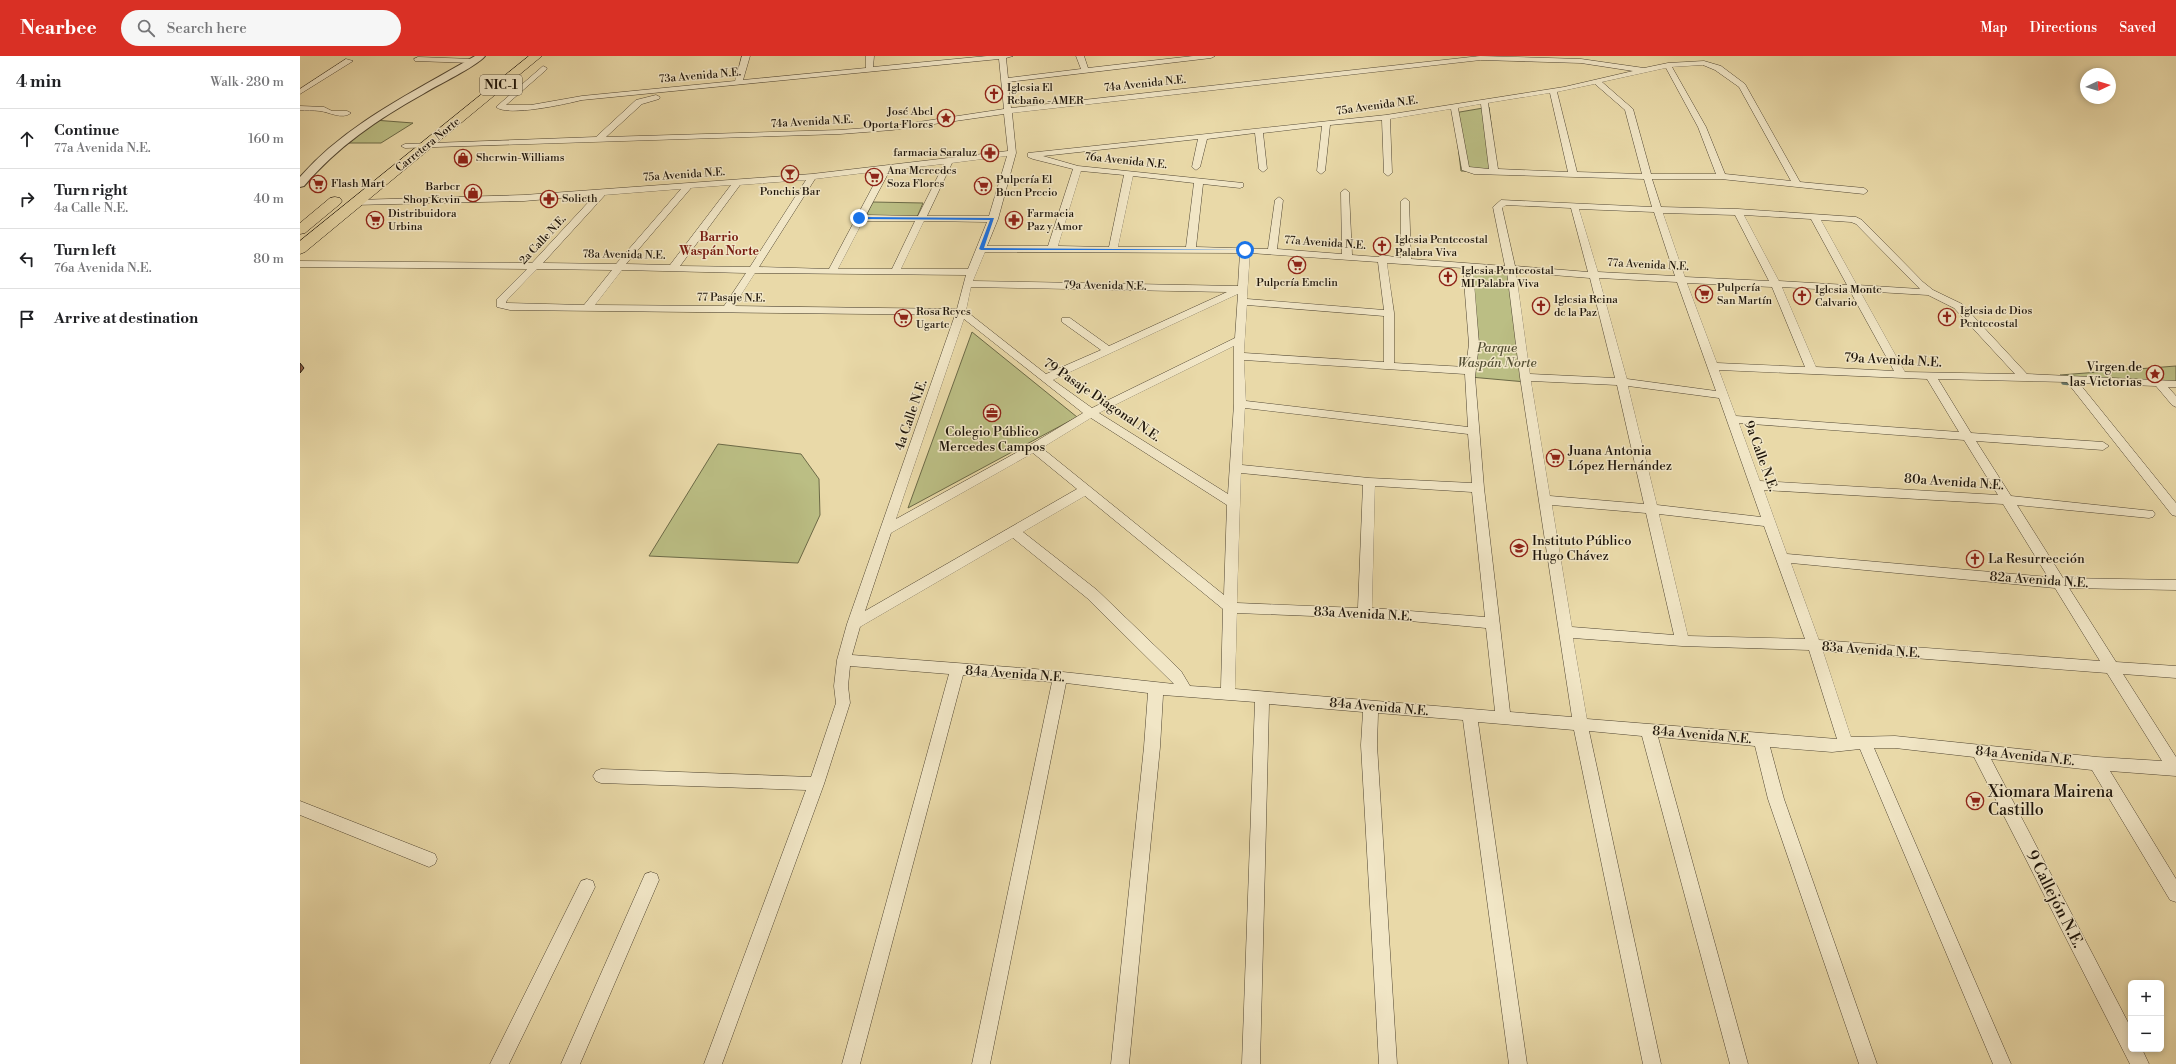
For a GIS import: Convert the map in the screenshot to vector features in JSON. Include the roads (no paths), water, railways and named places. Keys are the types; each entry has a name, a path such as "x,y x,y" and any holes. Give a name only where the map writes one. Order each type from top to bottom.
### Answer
{"highway":[{"name":"NIC-1","path":"470,95 519,56"},
{"name":"Carretera Norte","path":"393,155 536,56"},
{"name":"Carretera Norte","path":"300,230 352,198 428,146 442,121 457,104"},
{"name":"Carretera Norte","path":"300,249 352,198"}],"street":[{"path":"738,83 746,56"},
{"path":"868,70 870,56"},
{"path":"1005,56 1011,152"},
{"name":"73a Avenida N.E.","path":"543,68 500,107 546,105 582,98 1005,56"},
{"path":"1080,56 1085,71"},
{"path":"1006,80 1207,56"},
{"path":"1437,56 1443,62"},
{"path":"418,59 477,58"},
{"path":"300,184 305,171 350,137 379,117 477,58"},
{"name":"74a Avenida N.E.","path":"405,146 840,132 932,122 1008,111 1481,58 1567,58 1647,71"},
{"path":"300,92 349,61"},
{"name":"75a Avenida N.E.","path":"1034,155 1259,132 1386,117 1553,91 1598,83 1668,65 1696,63 1709,64 1731,76 1742,86 1797,184"},
{"path":"1668,65 1676,84 1693,110 1710,143 1721,176"},
{"name":"9a Calle N.E.","path":"1598,83 1629,109 1648,180 1681,278 1814,645 1846,745"},
{"path":"1553,91 1573,174"},
{"path":"597,141 639,102 656,97"},
{"path":"1484,102 1494,172"},
{"path":"1454,106 1465,168 1474,171 1573,174 1648,180 1721,176 1864,191"},
{"path":"300,108 324,109 327,113 347,113"},
{"path":"975,116 990,118 1009,125"},
{"path":"1386,117 1388,172"},
{"path":"1322,171 1326,124"},
{"path":"1259,132 1263,169"},
{"path":"1196,167 1203,137"},
{"name":"75a Avenida N.E.","path":"352,198 524,198 812,177 886,169 1011,152"},
{"name":"76a Avenida N.E.","path":"1011,152 1034,155 1078,168 1240,185"},
{"name":"4a Calle N.E.","path":"713,1064 816,784 843,703 841,686 844,660 854,624 961,312 967,284 992,219 1011,152"},
{"path":"895,272 949,161"},
{"path":"1052,250 1078,168"},
{"path":"832,272 886,169"},
{"path":"1113,249 1129,174"},
{"path":"727,310 812,177"},
{"path":"1191,248 1199,180"},
{"path":"673,268 738,182"},
{"path":"587,308 619,267 688,186"},
{"name":"2a Calle N.E.","path":"501,305 502,298 534,267 604,191"},
{"path":"1345,192 1348,256"},
{"path":"1272,251 1279,200"},
{"path":"1405,201 1406,260"},
{"path":"1652,1064 1580,723 1525,377 1511,269 1498,207 1500,203 1576,207 1657,206 1845,218 1859,222 1930,292 1958,306 2024,378"},
{"path":"1576,207 1575,211 1595,275 1623,382 1682,641"},
{"path":"1738,212 1776,285 1812,370"},
{"path":"1814,216 1902,374"},
{"path":"859,218 992,219"},
{"name":"77a Avenida N.E.","path":"981,249 1052,250 1191,248 1272,251 1595,275 1681,278 1776,285 1930,292"},
{"path":"1228,694 1234,503 1240,404 1239,356 1245,250"},
{"path":"1382,258 1389,313 1389,366"},
{"name":"78a Avenida N.E.","path":"300,264 619,267 832,272 972,272"},
{"path":"1468,266 1474,344 1470,378 1478,488 1494,622 1503,718"},
{"name":"79a Avenida N.E.","path":"967,284 1242,289"},
{"path":"1045,379 1242,289"},
{"path":"1242,302 1389,313"},
{"name":"77 Pasaje N.E.","path":"501,305 510,307 961,312"},
{"name":"79 Pasaje Diagonal N.E.","path":"961,312 1045,379 1091,412 1234,503"},
{"path":"1066,320 1108,350"},
{"path":"887,530 1034,448 1091,412 1240,339"},
{"path":"1239,356 1472,371"},
{"name":"79a Avenida N.E.","path":"1713,366 1930,376 2176,384"},
{"path":"1930,376 2175,769"},
{"path":"1525,377 1623,382 1724,394"},
{"path":"2071,380 2176,512"},
{"path":"2159,383 2176,403"},
{"path":"1240,404 1474,431"},
{"path":"1732,419 1969,438 2103,446"},
{"path":"1034,448 1231,608"},
{"path":"1237,469 1369,482 1478,488"},
{"path":"1365,613 1369,482"},
{"name":"80a Avenida N.E.","path":"1756,485 2008,500 2149,514"},
{"path":"854,624 1085,490"},
{"path":"1545,500 1651,509 1769,522"},
{"path":"1014,532 1092,594 1176,675 1186,692"},
{"name":"82a Avenida N.E.","path":"1783,558 2059,583 2176,586"},
{"name":"83a Avenida N.E.","path":"1231,608 1365,613 1494,622"},
{"name":"83a Avenida N.E.","path":"1566,632 1682,641 1814,645 2176,672"},
{"name":"84a Avenida N.E.","path":"844,660 1060,677 1156,687 1186,692 1228,694 1503,718 1580,723 1832,746 1864,742 1895,742 2097,764 2175,769"},
{"path":"851,1064 957,670"},
{"path":"981,1064 1047,731 1060,677"},
{"path":"1120,1064 1152,747 1156,687"},
{"path":"1251,1064 1262,755 1262,697"},
{"path":"1371,706 1369,745 1388,1064"},
{"path":"1470,715 1518,1064"},
{"path":"1648,730 1739,1064"},
{"path":"1761,740 1776,799 1868,1064"},
{"path":"1864,742 2002,1064"},
{"name":"9 Callejón N.E.","path":"1979,751 2128,1042"},
{"path":"2097,764 2176,894"},
{"path":"601,776 816,784"},
{"path":"300,808 428,859"},
{"path":"570,1064 651,880"},
{"path":"499,1064 588,887"},
{"name":"9 Callejón N.E.","path":"2133,1052 2140,1064"}],"waterway":[{"path":"2063,383 2073,384"}],"place":[{"name":"Iglesia El Rebaño -AMER","path":"994,94"},
{"name":"José Abel Oporta Flores","path":"946,118"},
{"name":"farmacia Saraluz","path":"990,153"},
{"name":"Sherwin-Williams","path":"463,158"},
{"name":"Ponchis Bar","path":"790,174"},
{"name":"Ana Mercedes Soza Flores","path":"874,177"},
{"name":"Flash Mart","path":"318,184"},
{"name":"Pulpería El Buen Precio","path":"983,186"},
{"name":"Barber Shop Kevin","path":"473,193"},
{"name":"Solieth","path":"549,199"},
{"name":"Distribuidora Urbina","path":"375,220"},
{"name":"Farmacia Paz y Amor","path":"1014,220"},
{"name":"Iglesia Pentecostal Palabra Viva","path":"1382,246"},
{"name":"Pulpería Emelin","path":"1297,265"},
{"name":"Iglesia Pentecostal MI Palabra Viva","path":"1448,277"},
{"name":"Pulpería San Martín","path":"1704,294"},
{"name":"Iglesia Monte Calvario","path":"1802,296"},
{"name":"Iglesia Reina de la Paz","path":"1541,306"},
{"name":"Iglesia de Dios Pentecostal","path":"1947,317"},
{"name":"Rosa Reyes Ugarte","path":"903,318"},
{"name":"Virgen de las Victorias","path":"2155,374"},
{"name":"Colegio Público Mercedes Campos","path":"992,413"},
{"name":"Juana Antonia López Hernández","path":"1555,458"},
{"name":"Instituto Público Hugo Chávez","path":"1519,548"},
{"name":"La Resurrección","path":"1975,559"},
{"name":"Xiomara Mairena Castillo","path":"1975,801"}],"district":[{"name":"Barrio Waspán Norte","path":"719,244"}],"park label":[{"name":"Parque Waspán Norte","path":"1497,356"}]}
